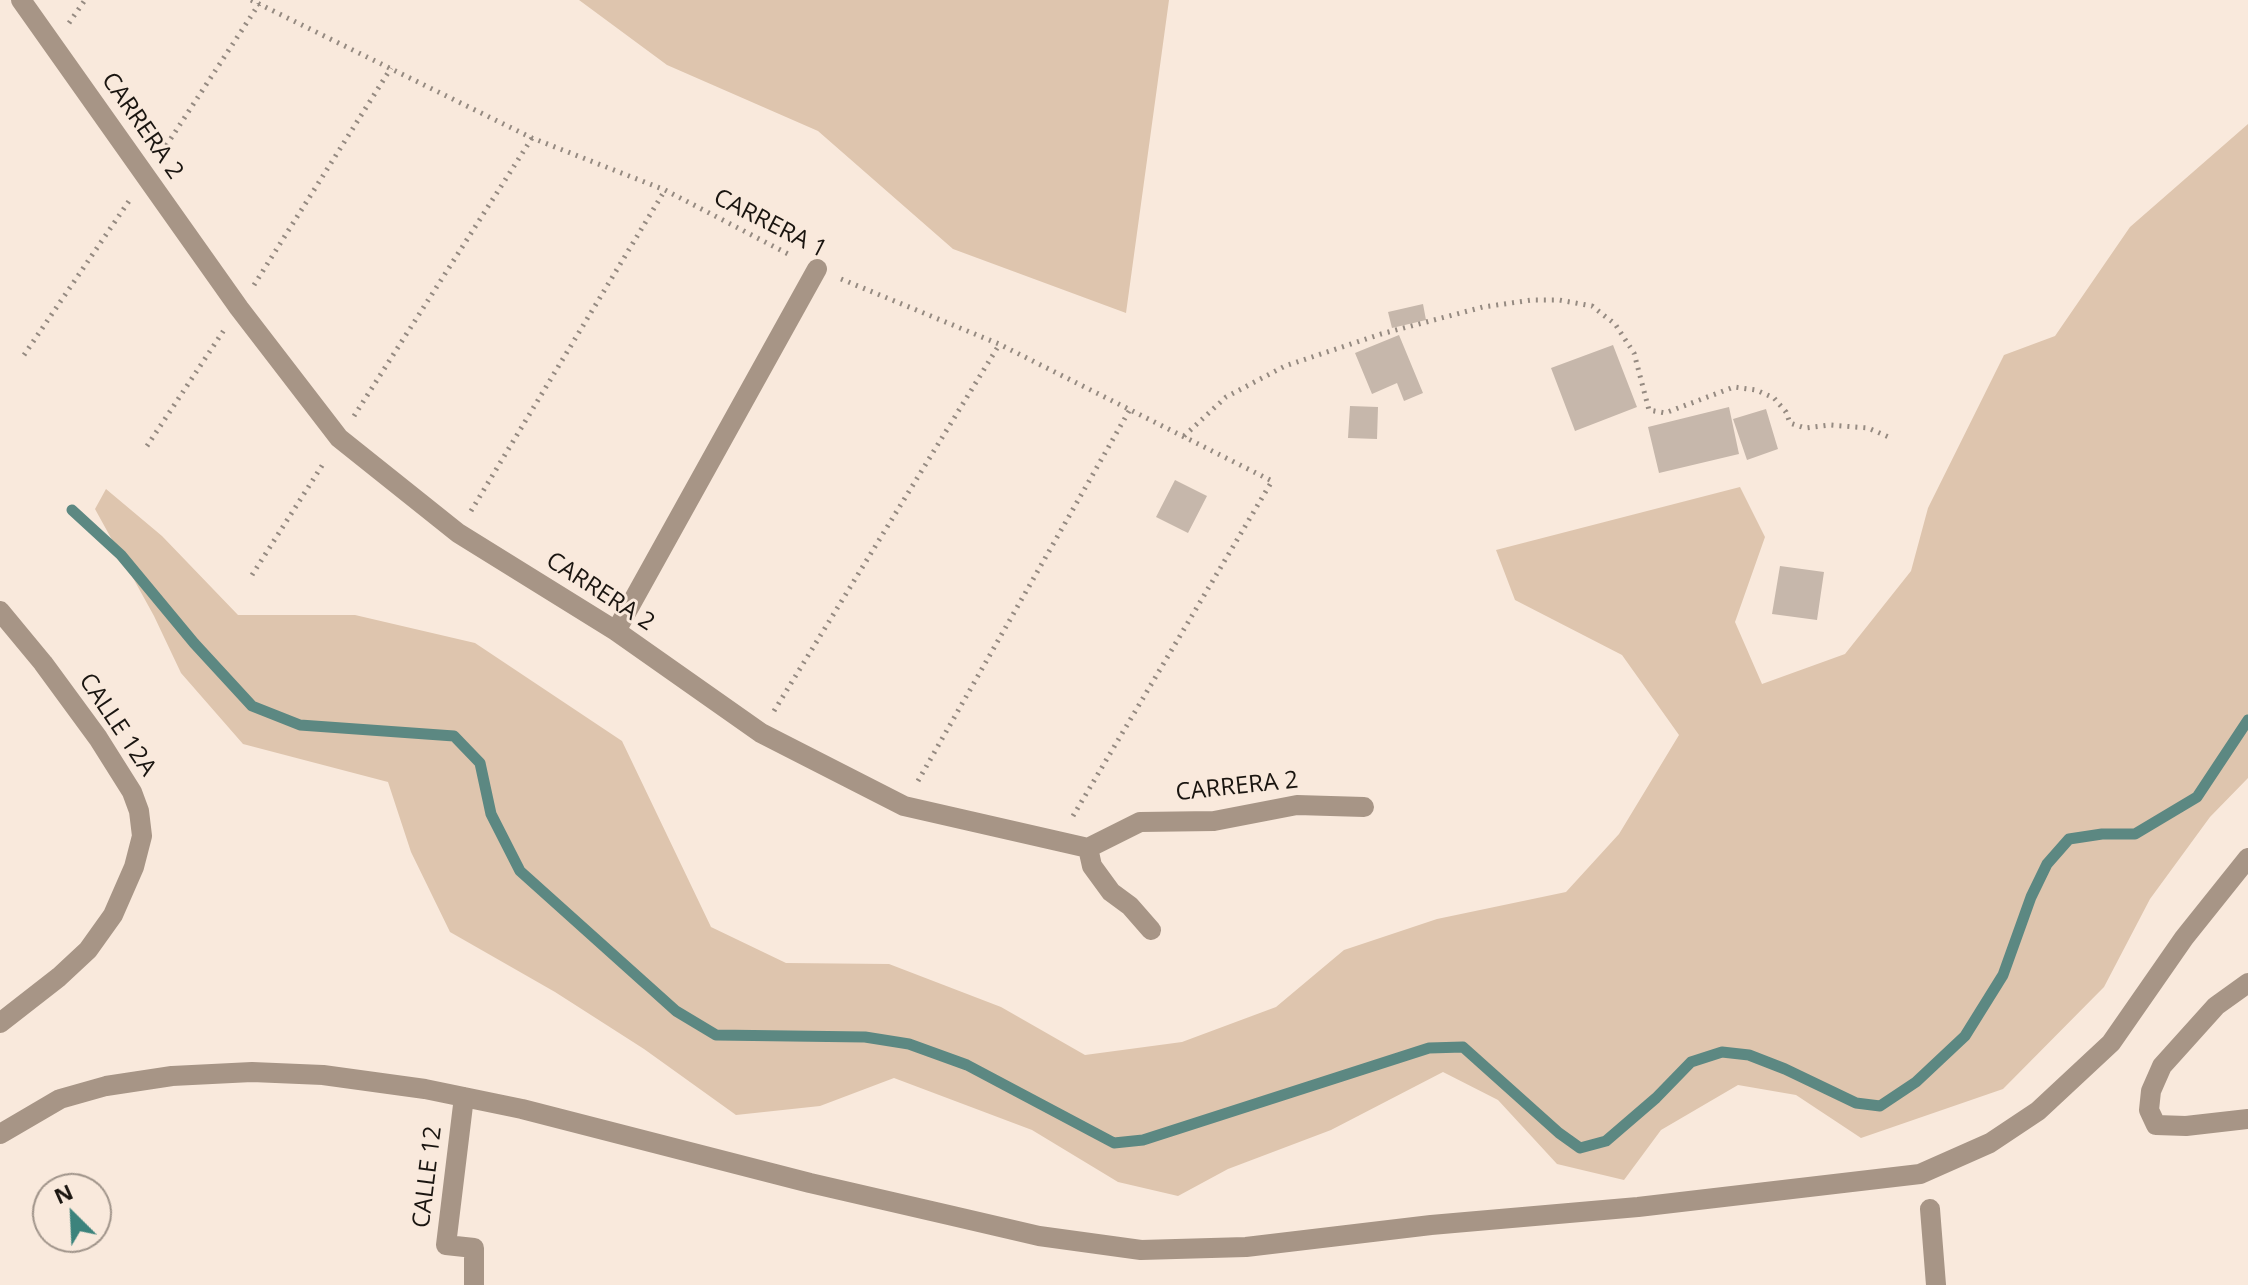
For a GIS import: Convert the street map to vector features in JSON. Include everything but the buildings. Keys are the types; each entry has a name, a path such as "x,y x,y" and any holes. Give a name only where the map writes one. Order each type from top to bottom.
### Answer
{"street":[{"name":"CARRERA 2","path":"21,0 239,308 339,438 458,533 616,631 761,733 904,806 1088,848 1140,822 1214,821 1297,805 1364,807"},
{"path":"616,631 817,269"},
{"name":"CALLE 12A","path":"0,611 43,663 119,770 139,811 142,836 134,867 113,915 88,950 0,1023"},
{"path":"1088,848 1092,866 1111,892 1130,906 1151,930"},
{"path":"0,1134 60,1099 106,1086 172,1076 252,1072 323,1075 425,1089 522,1109 810,1183 1010,1229 1088,1244 1141,1250 1246,1247 1431,1225 1638,1207 1920,1174 1990,1143 2038,1111 2111,1043 2184,938 2248,858"},
{"path":"2248,983 2216,1006 2162,1066 2151,1091 2149,1110 2156,1125 2186,1126 2248,1119"},
{"name":"CALLE 12","path":"464,1097 446,1245 474,1248 474,1285"},
{"path":"1930,1209 1936,1285"}],"path":[{"name":"CARRERA 1","path":"251,0 532,138 665,190 817,269 999,344 1272,481 1059,841"},
{"path":"147,446 239,308 391,68"},
{"path":"252,575 532,138"},
{"path":"458,533 665,190"},
{"path":"1184,436 1226,397 1285,366 1381,334 1483,307 1532,300 1559,300 1592,306 1615,324 1634,353 1649,410 1665,413 1734,387 1756,390 1774,398 1786,412 1790,423 1805,428 1830,425 1868,428 1891,438"},
{"path":"761,733 999,344"},
{"path":"904,806 1129,411"}],"shaded area":[{"path":"579,0 1169,0 1126,313 953,249 818,131 667,65"},
{"path":"2248,124 2248,778 2210,817 2150,899 2104,987 2003,1089 1861,1138 1796,1095 1738,1085 1661,1130 1624,1180 1557,1164 1498,1100 1443,1072 1331,1130 1228,1169 1178,1196 1118,1182 1032,1130 894,1078 820,1106 736,1115 644,1049 555,992 450,932 411,852 388,782 243,744 181,673 154,616 95,509 106,489 162,536 238,615 355,615 475,643 622,741 711,927 786,963 889,964 1001,1007 1085,1055 1182,1042 1276,1007 1344,950 1437,919 1566,892 1619,834 1679,735 1622,655 1515,600 1496,550 1740,487 1765,537 1735,622 1762,684 1845,654 1911,571 1928,508 2004,355 2055,336 2130,227"}],"waterway":[{"path":"72,510 121,555 194,643 252,706 300,725 454,736 480,763 491,814 520,871 676,1011 716,1035 865,1037 909,1044 967,1065 1114,1143 1143,1140 1429,1048 1463,1047 1580,1148 1606,1141 1656,1098 1691,1062 1722,1052 1749,1055 1856,1103 1880,1106 1916,1082 1965,1036 2003,975 2031,897 2047,864 2069,839 2102,834 2135,834 2197,797 2248,720"}]}
